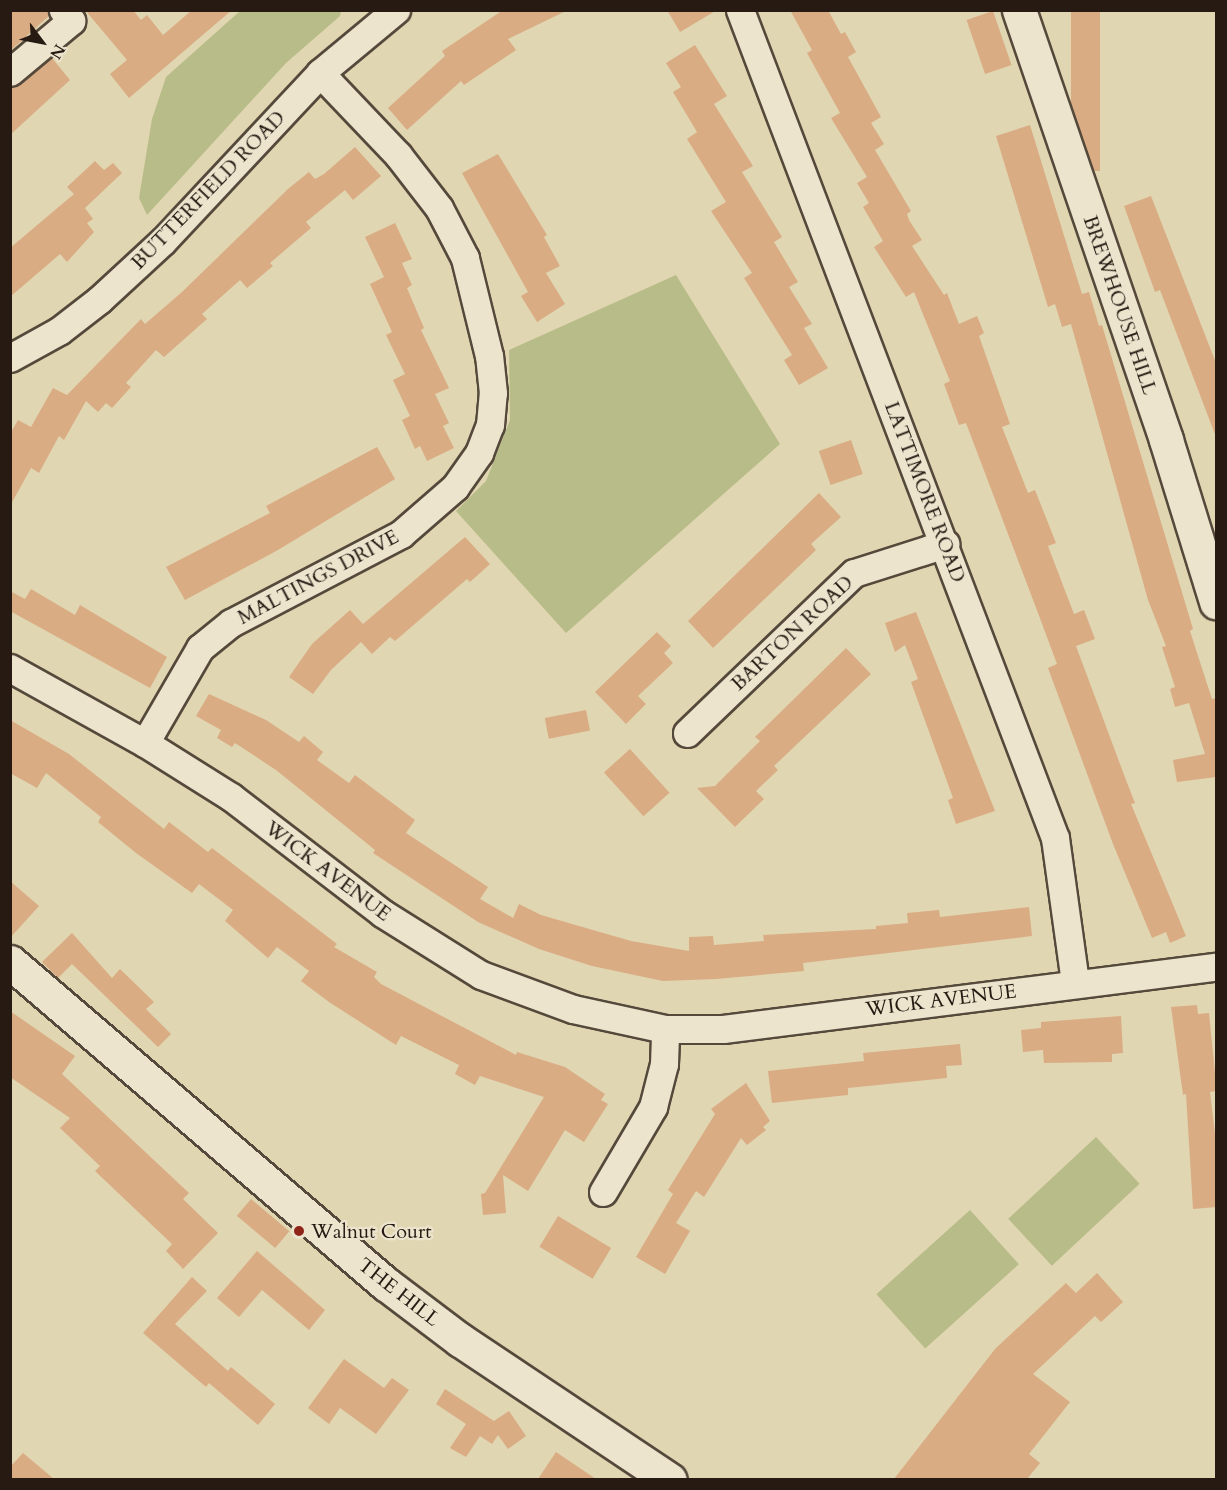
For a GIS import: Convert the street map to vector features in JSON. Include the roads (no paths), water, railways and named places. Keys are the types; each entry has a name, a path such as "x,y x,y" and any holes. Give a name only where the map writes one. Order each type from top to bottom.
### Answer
{"main road":[{"name":"BREWHOUSE HILL","path":"1019,10 1166,440 1216,602"},
{"name":"THE HILL","path":"10,962 371,1272 460,1340 670,1479"}],"street":[{"path":"10,72 71,21 63,10"},
{"name":"LATTIMORE ROAD","path":"740,10 1055,838 1075,983"},
{"name":"BUTTERFIELD ROAD","path":"10,357 58,331 99,300 163,240 320,73 382,14"},
{"name":"MALTINGS DRIVE","path":"145,743 200,648 231,623 401,534 455,487 479,453 490,425 493,393 489,356 465,258 440,208 398,155 320,73"},
{"name":"BARTON ROAD","path":"687,733 854,573 945,544"},
{"name":"WICK AVENUE","path":"10,668 145,743 231,797 382,913 481,975 573,1010 665,1029 723,1029 1216,967"},
{"path":"603,1192 653,1107 664,1064 665,1029"}],"place":[{"name":"Walnut Court","path":"299,1231"}]}
